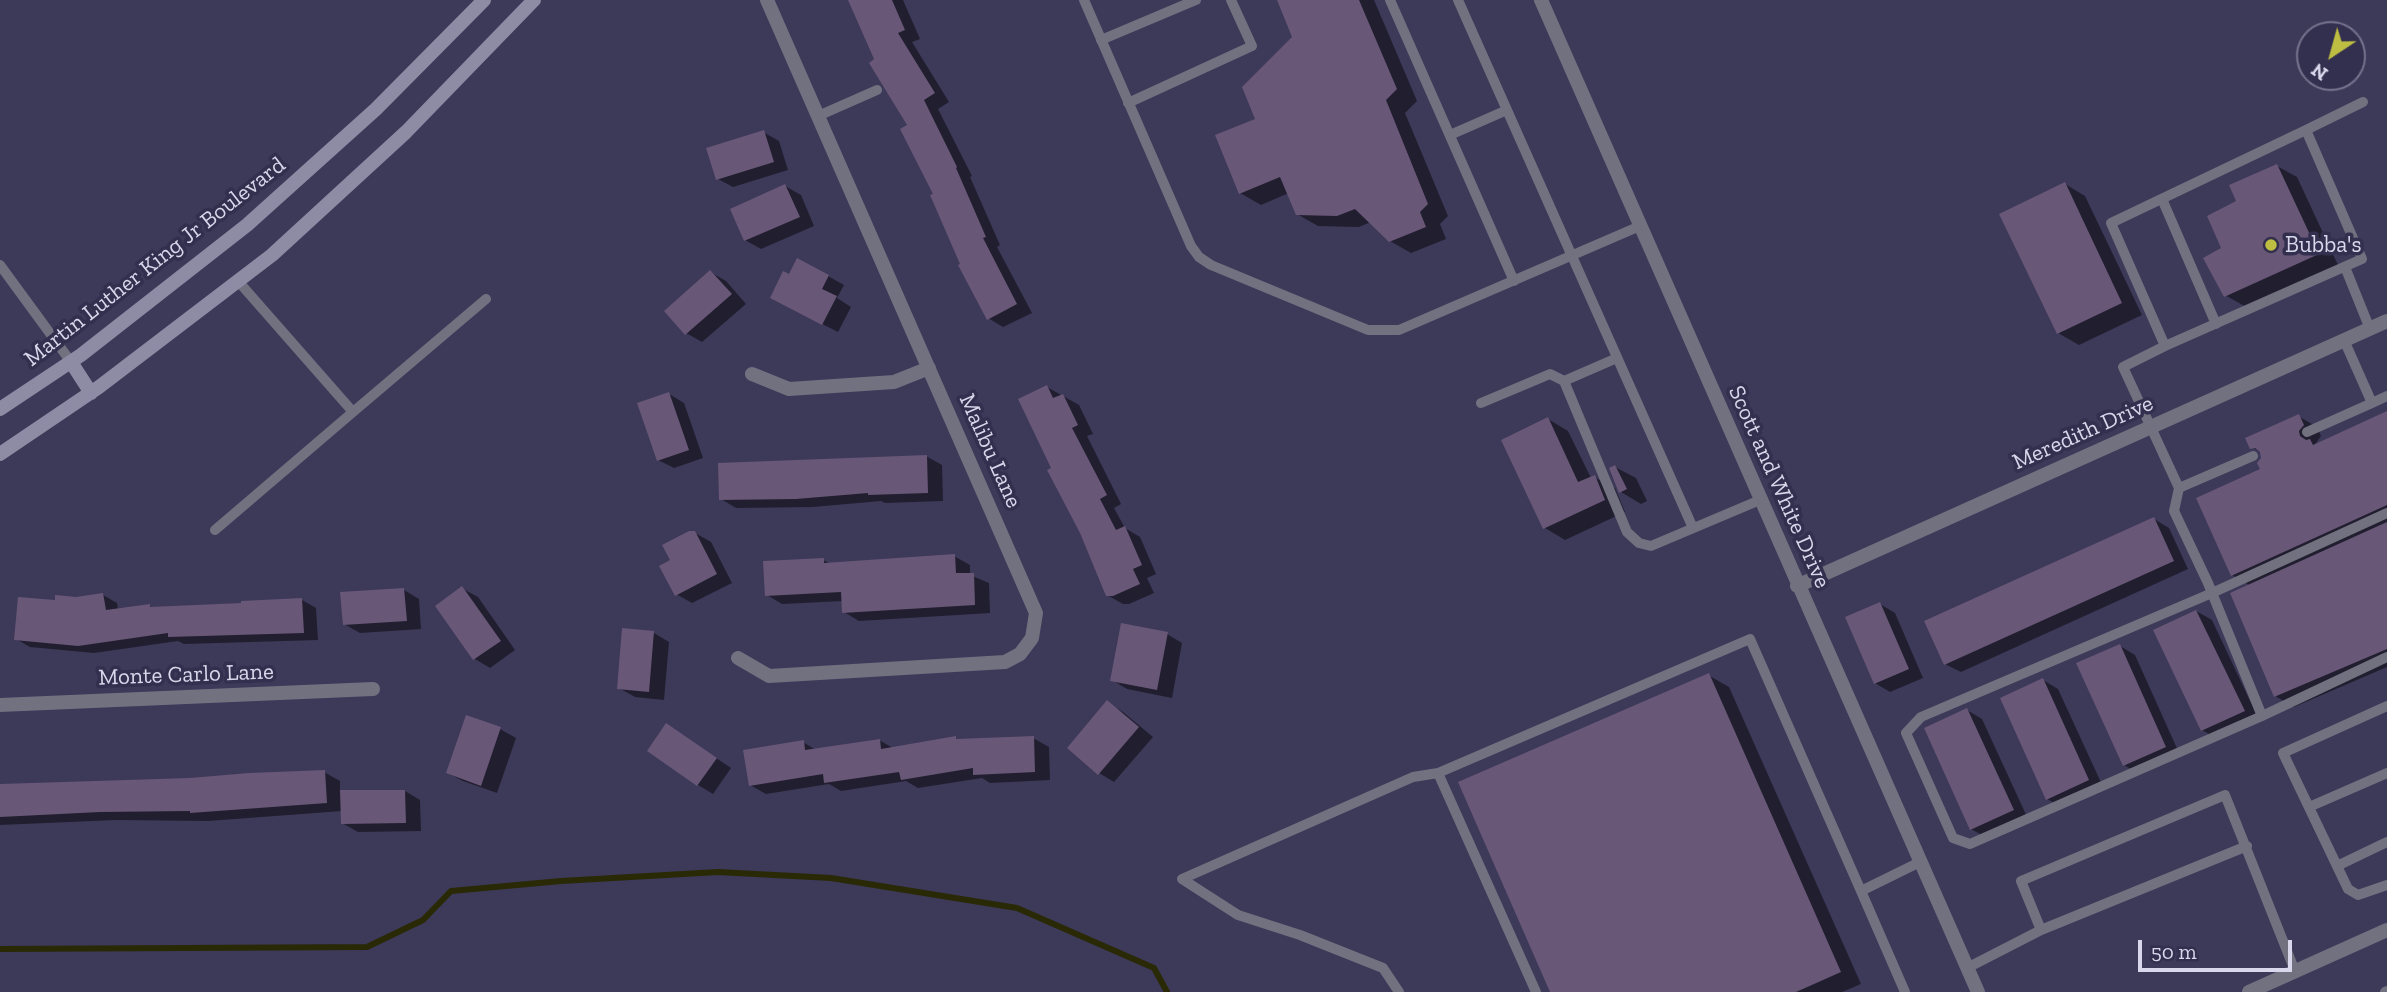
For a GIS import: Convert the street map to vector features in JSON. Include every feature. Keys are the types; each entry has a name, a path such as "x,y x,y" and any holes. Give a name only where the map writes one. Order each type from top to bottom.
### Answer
{"main road":[{"name":"Martin Luther King Jr Boulevard","path":"0,409 71,362 247,225 376,109 484,0"},
{"path":"0,454 91,393 272,255 405,132 534,0"},
{"path":"71,362 91,393"}],"street":[{"name":"Malibu Lane","path":"738,658 769,676 1005,662 1020,654 1031,639 1036,613 767,0"},
{"name":"Scott and White Drive","path":"1541,0 1978,992"},
{"name":"Meredith Drive","path":"1797,586 2387,321"},
{"path":"752,374 789,389 894,382 929,368"},
{"name":"Monte Carlo Lane","path":"0,705 373,689"},
{"path":"2249,992 2387,930"}],"lane":[{"path":"1084,0 1191,246 1199,257 1211,265 1368,330 1399,330 1640,226"},
{"path":"1101,40 1196,0"},
{"path":"1128,103 1252,46 1231,0"},
{"path":"1391,0 1514,281"},
{"path":"1458,0 1693,528"},
{"path":"818,116 877,90"},
{"path":"2165,346 2111,223 2363,102"},
{"path":"1450,135 1507,110"},
{"path":"2262,716 2212,593 2174,511 2179,488 2123,367 2362,260 2306,130"},
{"path":"2162,199 2216,324"},
{"path":"0,265 71,362"},
{"path":"2345,267 2370,329"},
{"path":"239,281 354,412"},
{"path":"215,530 486,299"},
{"path":"2344,340 2372,403"},
{"path":"1564,381 1617,358"},
{"path":"1481,403 1550,374 1564,381 1627,532 1639,543 1651,546 1760,500"},
{"path":"2307,432 2387,396"},
{"path":"2179,488 2253,456"},
{"path":"2387,513 2212,593 1921,717 1906,733 1953,838 1970,844 2262,716 2387,657"},
{"path":"1399,992 1383,968 1300,934 1238,915 1182,879 1413,777 1438,773 1750,639 1905,992"},
{"path":"2387,706 2283,753 2348,889 2358,895 2387,885"},
{"path":"1438,773 1536,992"},
{"path":"2309,807 2387,773"},
{"path":"2041,930 2021,881 2225,795 2295,971"},
{"path":"2337,866 2387,842"},
{"path":"1967,968 2041,930 2247,846"},
{"path":"1861,891 1920,862"}],"building":[{"path":"848,0 892,0 905,30 898,33 935,93 924,100 957,167 986,237 983,238 1017,304 987,320 958,265 960,264 930,195 933,194 900,129 907,125 869,63 874,59"},
{"path":"1277,0 1359,0 1397,89 1386,100 1428,204 1420,212 1426,227 1389,242 1355,209 1337,216 1296,215 1280,177 1239,194 1215,135 1255,119 1242,87 1292,37"},
{"path":"764,130 774,162 716,180 706,148"},
{"path":"2277,164 2319,254 2224,297 2203,258 2221,248 2207,216 2236,201 2229,185"},
{"path":"2065,182 2122,303 2057,334 1999,214"},
{"path":"785,184 800,217 744,241 730,209"},
{"path":"797,258 829,275 822,289 837,296 822,325 770,298 783,271 789,274"},
{"path":"710,270 732,294 685,335 664,311"},
{"path":"1047,385 1053,398 1063,394 1078,425 1072,428 1107,495 1100,499 1116,530 1125,526 1142,565 1133,569 1140,584 1113,596 1106,596 1080,533 1047,470 1051,468 1018,399"},
{"path":"669,392 689,450 657,461 637,403"},
{"path":"2387,411 2387,505 2231,576 2196,498 2260,469 2257,463 2261,458 2260,452 2255,448 2250,449 2245,438 2299,414 2304,425 2299,431 2300,436 2306,440 2310,439 2313,445"},
{"path":"1548,417 1578,482 1595,475 1605,500 1543,529 1501,440"},
{"path":"927,455 928,493 719,500 718,463"},
{"path":"1615,465 1627,489 1619,493 1609,468"},
{"path":"2154,517 2174,561 1944,665 1924,621"},
{"path":"2387,522 2387,649 2274,697 2230,593"},
{"path":"689,531 695,531 717,574 675,596 659,566 670,560 662,545"},
{"path":"955,554 956,573 974,573 975,605 842,613 841,592 765,596 763,561 824,558 824,563"},
{"path":"462,586 501,641 473,660 435,606"},
{"path":"404,588 407,621 343,625 340,592"},
{"path":"103,593 106,610 150,604 150,607 302,598 304,633 168,637 168,633 78,646 14,640 18,597 55,600 55,595 76,597"},
{"path":"1880,602 1909,669 1874,684 1845,617"},
{"path":"2196,610 2245,711 2201,731 2153,630"},
{"path":"1121,623 1168,632 1157,690 1110,681"},
{"path":"622,628 654,631 649,692 617,689"},
{"path":"2120,644 2166,747 2123,766 2076,663"},
{"path":"1709,673 1841,972 1796,992 1550,992 1458,782"},
{"path":"2043,678 2089,780 2046,800 2000,698"},
{"path":"1107,700 1139,727 1098,775 1067,748"},
{"path":"1967,708 2014,810 1970,830 1924,728"},
{"path":"466,715 501,727 481,786 446,773"},
{"path":"666,723 717,758 697,786 647,751"},
{"path":"956,736 956,739 1034,736 1035,772 973,775 973,768 901,780 899,772 824,783 823,774 749,786 743,750 804,740 805,750 880,739 881,749"},
{"path":"325,770 327,803 190,813 100,812 0,817 0,784 190,778"},
{"path":"340,790 405,790 406,823 341,824"}],"waterway":[{"path":"0,949 367,947 423,920 451,891 561,881 718,872 831,878 1017,908 1154,968 1167,992"}],"place":[{"name":"Bubba's","path":"2271,245"}]}
